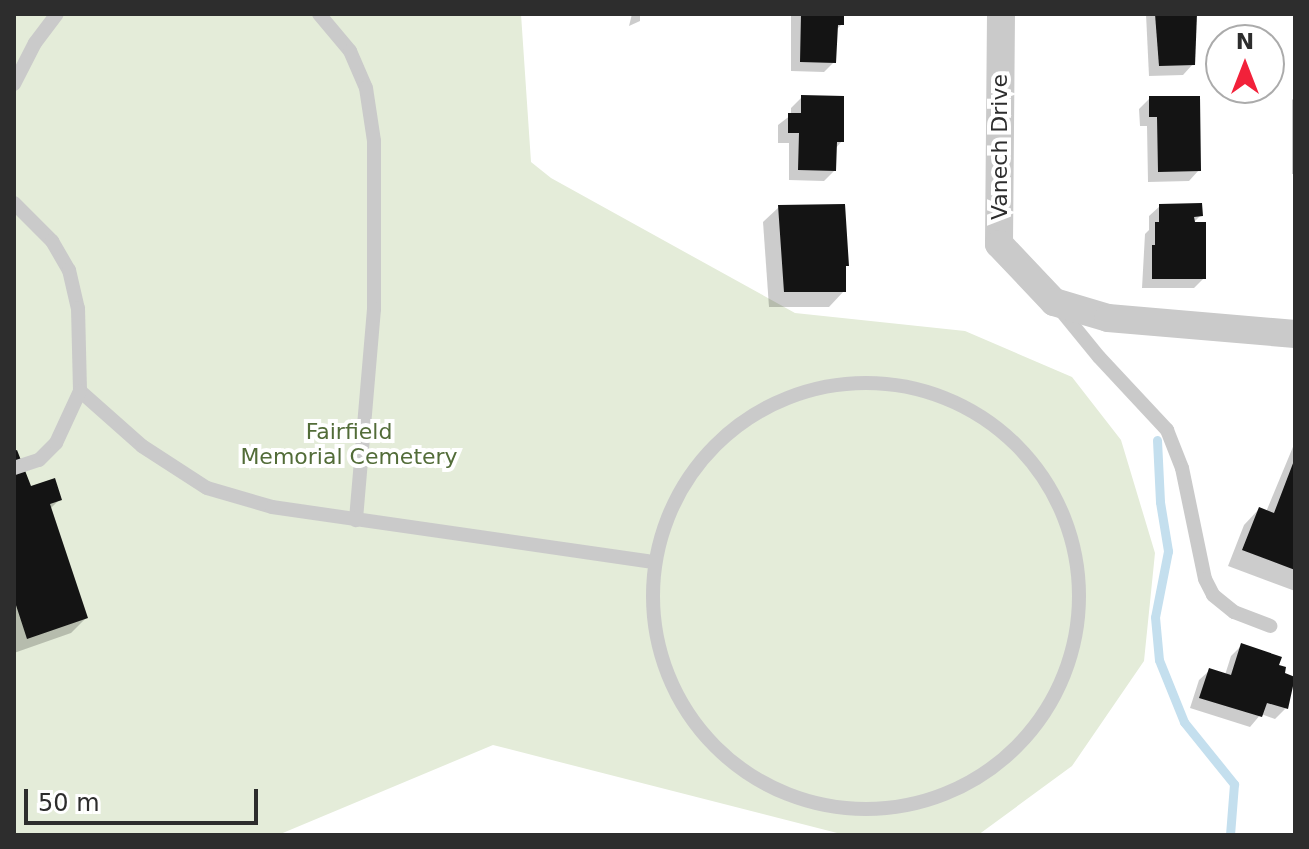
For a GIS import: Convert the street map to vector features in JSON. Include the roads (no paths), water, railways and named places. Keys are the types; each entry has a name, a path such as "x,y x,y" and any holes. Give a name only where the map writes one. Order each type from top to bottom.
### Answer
{"street":[{"name":"Vanech Drive","path":"1001,14 999,244 1054,302"},
{"path":"1054,302 1108,318 1295,334"}],"lane":[{"path":"14,84 35,43 57,14"},
{"path":"319,14 350,51 366,88 374,141 374,309 356,520"},
{"path":"14,468 39,460 56,443 80,391 78,308 69,270 52,241 17,212"},
{"path":"1054,302 1099,357 1167,430 1182,468 1205,579 1213,595 1234,612 1270,626"},
{"path":"896,388 938,398 985,419 1033,457 1053,486 1072,548 1076,620 1073,651 1064,680 1047,709 1012,755 959,794 899,808 838,807 798,796 765,781 716,744 697,720 681,696 665,658 647,585 648,561 661,523 682,487 709,451 741,421 769,404 808,392 896,388"},
{"path":"80,391 142,446 207,488 272,507 648,561"}],"waterway":[{"path":"1157,440 1160,502 1168,551 1155,617 1159,660 1184,722 1234,784 1230,835"}],"park label":[{"name":"Fairfield Memorial Cemetery","path":"349,444"}]}
